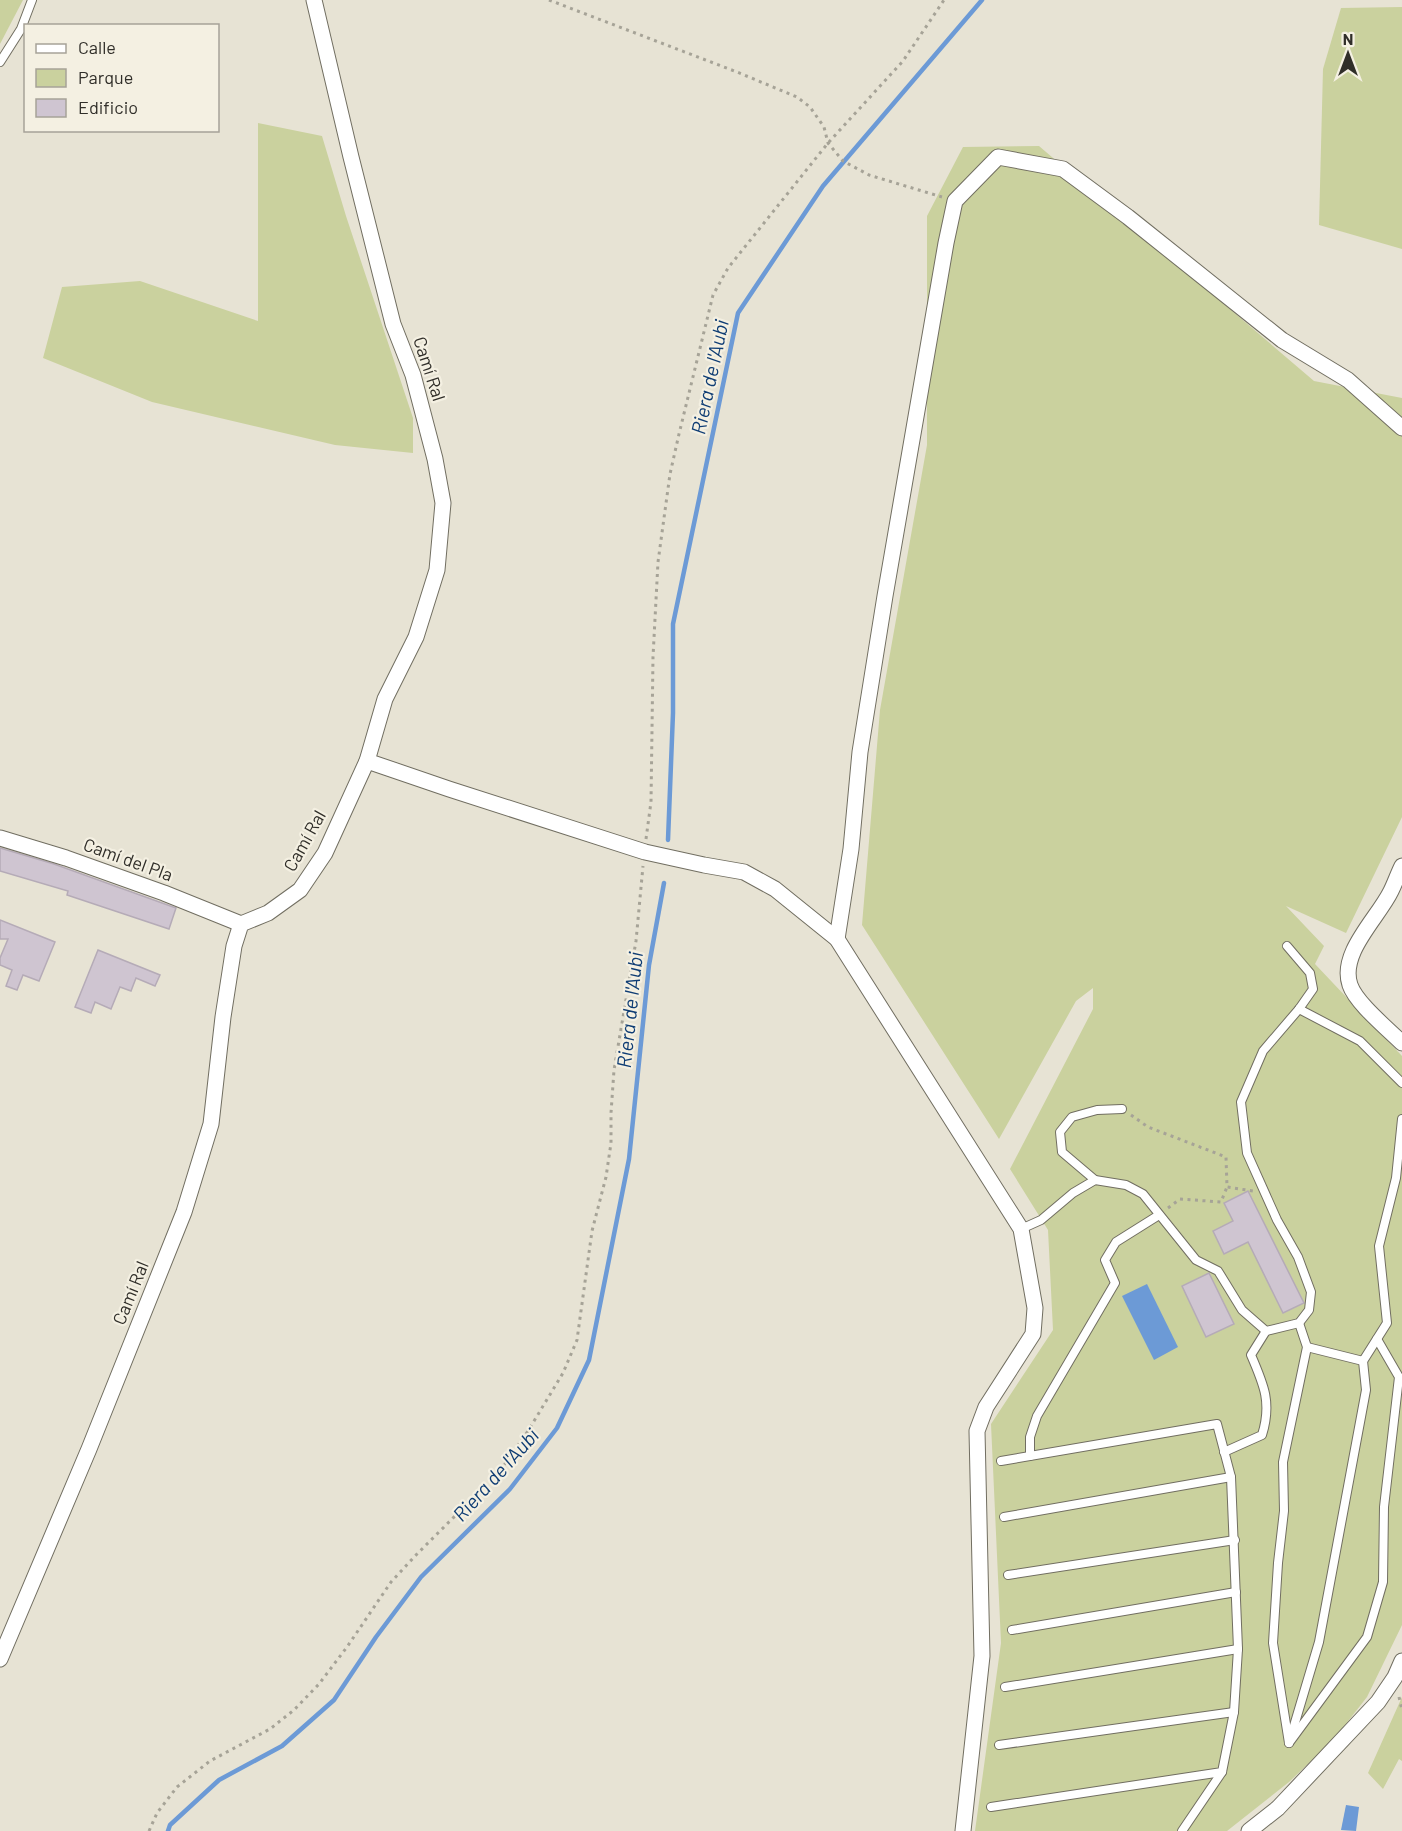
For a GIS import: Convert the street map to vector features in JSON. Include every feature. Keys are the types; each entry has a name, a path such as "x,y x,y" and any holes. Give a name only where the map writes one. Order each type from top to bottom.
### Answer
{"street":[{"name":"Camí Ral","path":"0,1659 89,1449 184,1212 211,1124 234,946 241,924 268,913 300,890 325,853 368,761 385,699 416,637 437,570 443,503 435,459 413,375 393,324 314,0"},
{"path":"837,939 851,849 860,752 946,243 956,201 998,157 1063,169 1282,340 1348,380 1402,428"},
{"path":"368,761 645,852 704,866 744,872 774,889 837,939 1021,1228 1035,1308 1033,1334 986,1407 977,1431 982,1656 963,1831"},
{"name":"Camí del Pla","path":"0,838 110,873 241,924"},
{"path":"1402,866 1391,892 1352,954 1347,969 1350,986 1362,1005 1402,1043"},
{"path":"1249,1831 1278,1808 1378,1702 1395,1677 1402,1661"}],"lane":[{"path":"0,62 21,29 32,0"},
{"path":"1224,1452 1262,1436 1267,1418 1265,1388 1251,1355 1266,1331 1299,1323 1309,1310 1311,1292 1298,1257 1277,1220 1247,1153 1241,1102 1263,1051 1313,989 1310,974 1287,946"},
{"path":"1299,1009 1360,1041 1402,1083"},
{"path":"1122,1109 1097,1110 1072,1117 1060,1132 1062,1152 1095,1180 1126,1185 1143,1194 1196,1260 1218,1270 1242,1310 1266,1331"},
{"path":"1288,1743 1319,1642 1366,1390 1363,1361 1388,1323 1379,1246 1396,1178 1402,1119"},
{"path":"1021,1228 1041,1220 1073,1192 1095,1180"},
{"path":"1030,1456 1030,1437 1037,1416 1115,1283 1105,1260 1116,1242 1159,1215"},
{"path":"1288,1743 1273,1643 1284,1511 1283,1462 1307,1347 1299,1323"},
{"path":"1288,1743 1367,1638 1383,1582 1384,1507 1399,1377 1377,1339"},
{"path":"1307,1347 1363,1361"},
{"path":"1001,1461 1217,1424 1231,1477 1235,1540 1238,1649 1234,1712 1222,1772 1182,1831"},
{"path":"1004,1517 1231,1477"},
{"path":"1008,1575 1235,1540"},
{"path":"1012,1630 1236,1592"},
{"path":"1005,1687 1238,1649"},
{"path":"999,1745 1234,1712"},
{"path":"991,1807 1222,1772"}],"path":[{"path":"549,0 797,97 810,107 824,127 828,143 843,161 869,176 956,201"},
{"path":"149,1831 157,1813 177,1787 210,1761 270,1729 294,1710 319,1684 391,1582 500,1471 528,1431 563,1373 577,1340 592,1231 606,1177 611,1143 614,1070 636,941 651,802 653,657 658,562 675,454 713,295 728,268 828,143 903,61 944,0"},
{"path":"1122,1109 1148,1127 1226,1157 1227,1187 1221,1202 1180,1198 1159,1215"},
{"path":"1227,1187 1264,1192"}],"green space":[{"path":"0,0 23,0 0,44"},
{"path":"1402,7 1402,249 1319,225 1323,69 1341,8"},
{"path":"258,123 322,136 413,418 413,453 335,445 152,402 43,358 62,287 140,281 258,321"},
{"path":"1039,146 1314,381 1402,398 1402,817 1346,933 1286,906 1324,946 1315,964 1402,1056 1402,1625 1367,1697 1334,1739 1289,1782 1227,1831 975,1831 1001,1643 991,1424 1053,1330 1048,1230 1010,1169 1093,1009 1093,988 1076,1001 999,1139 862,925 880,710 927,445 927,216 963,147"},
{"path":"1402,1697 1402,1761 1399,1759 1383,1789 1368,1773"}],"water":[{"path":"1147,1284 1178,1347 1154,1360 1122,1296"},
{"path":"1346,1805 1359,1807 1356,1831 1341,1830"}],"building":[{"path":"0,848 54,864 176,908 169,929 67,895 68,891 0,871"},
{"path":"0,920 55,942 39,981 23,975 17,990 6,986 12,970 0,965 0,958 8,939 0,939"},
{"path":"98,950 160,975 155,986 136,978 131,991 120,987 111,1009 95,1002 91,1013 75,1007"},
{"path":"1248,1191 1304,1303 1283,1313 1248,1242 1224,1254 1213,1231 1233,1221 1224,1203"},
{"path":"1209,1273 1234,1324 1206,1337 1182,1286"}],"waterway":[{"name":"Riera de l'Aubi","path":"668,840 673,713 673,624 738,313 823,186 982,0"},
{"name":"Riera de l'Aubi","path":"168,1831 170,1825 219,1780 282,1746 334,1700 376,1637 421,1577 510,1489 557,1428 589,1360 629,1159 649,965 664,883"}]}
